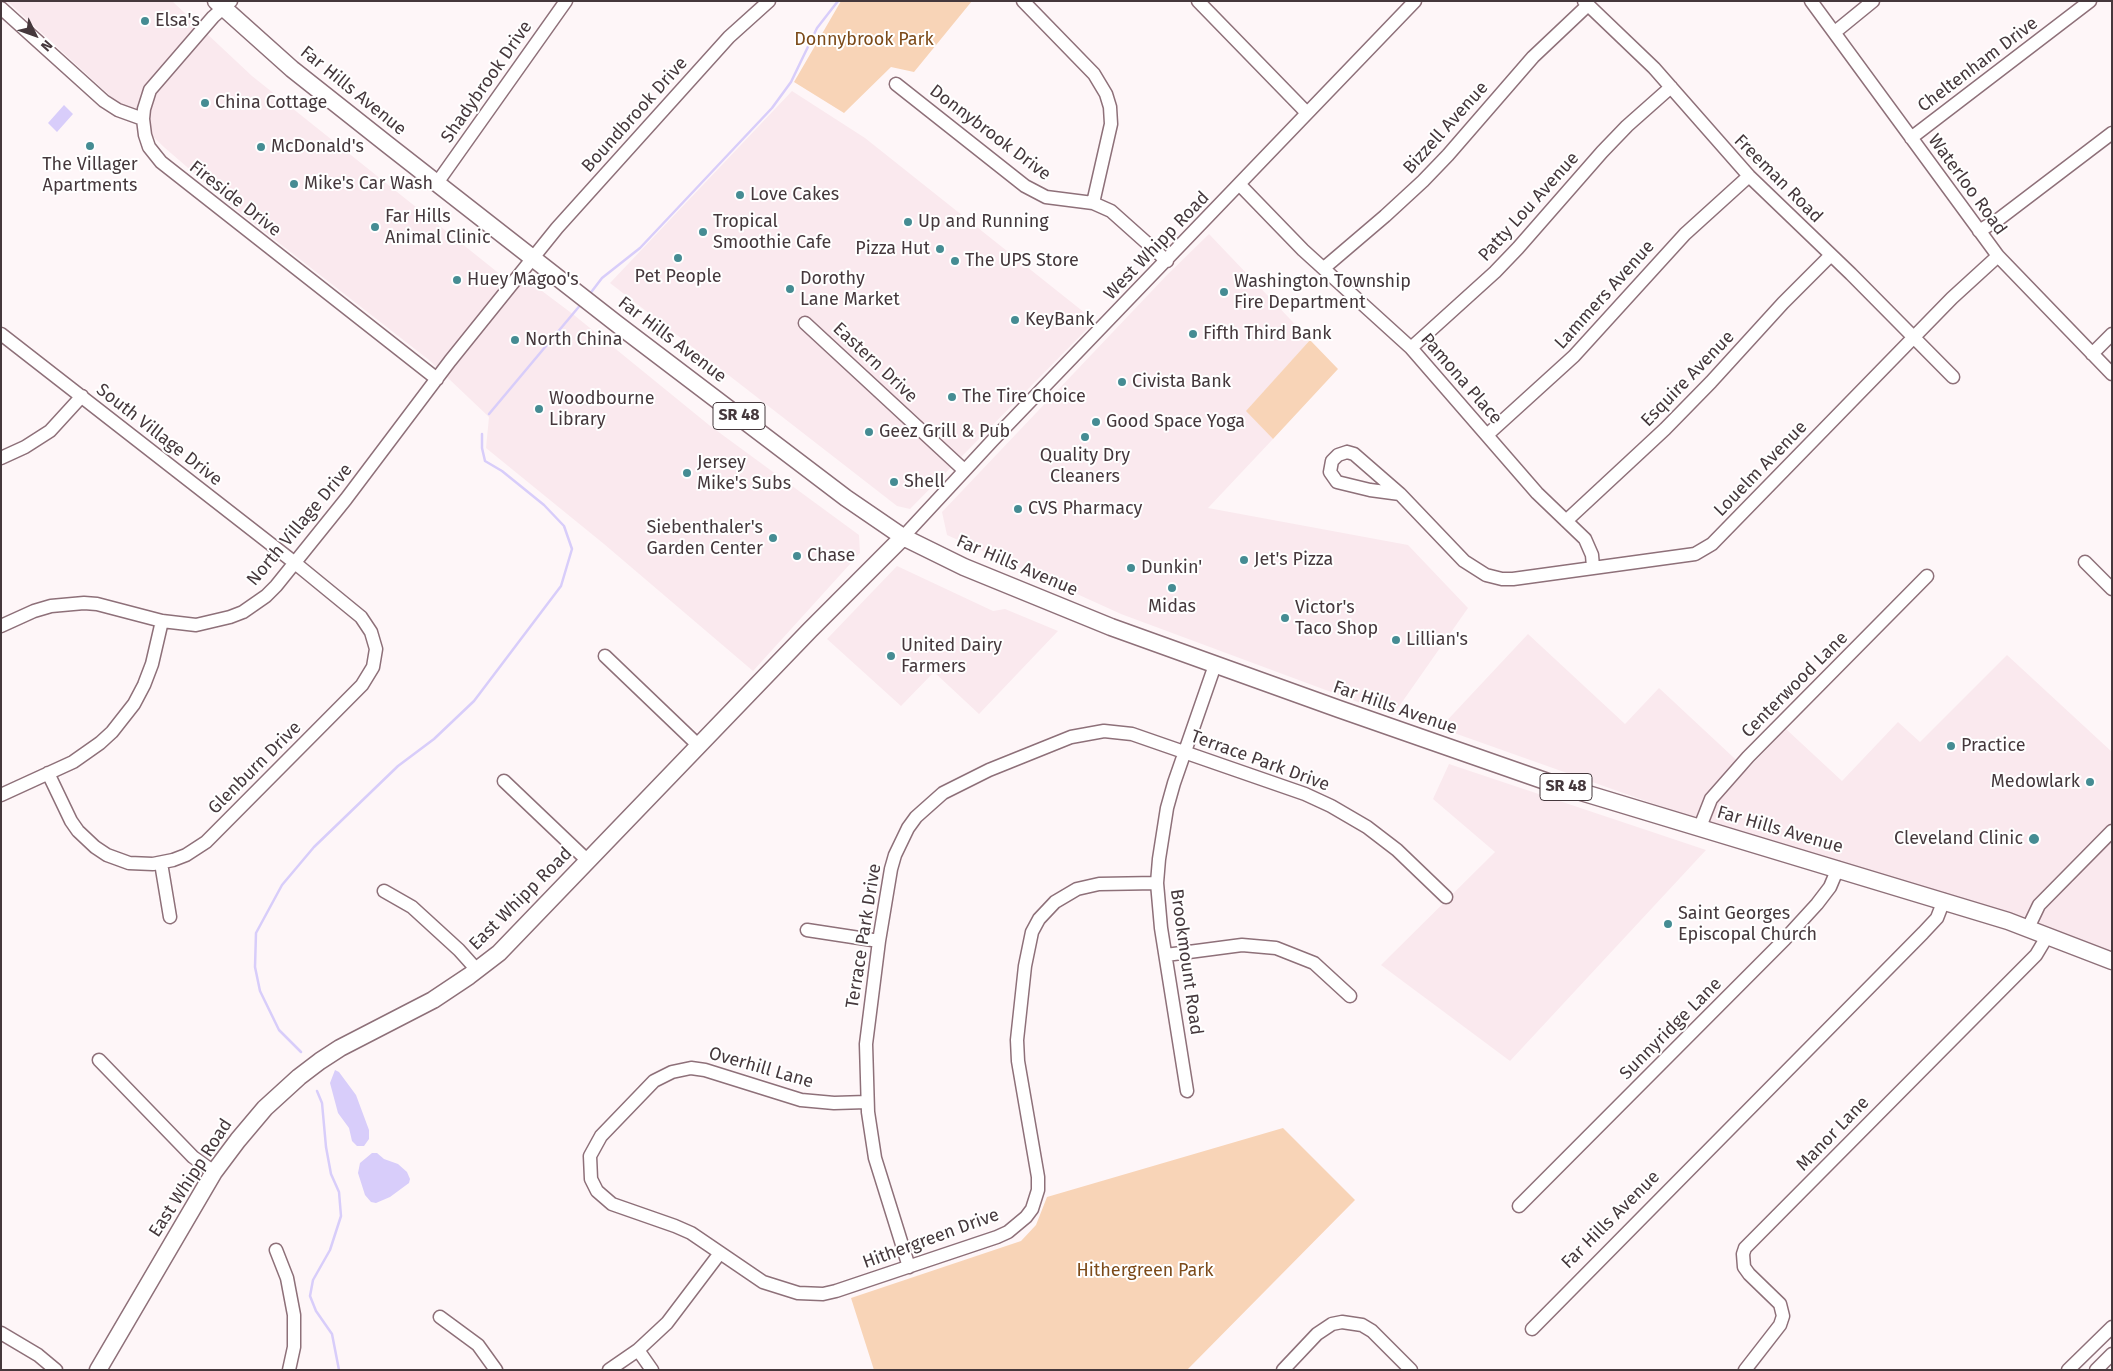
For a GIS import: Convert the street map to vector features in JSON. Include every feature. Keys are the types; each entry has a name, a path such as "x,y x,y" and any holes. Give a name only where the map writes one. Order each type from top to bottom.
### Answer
{"main road":[{"name":"Far Hills Avenue","path":"224,3 292,69 436,183 848,500 903,537 964,567 1111,627 1548,782 1944,900 2048,935 2112,961"},
{"name":"East Whipp Road","path":"98,1370 214,1172 249,1125 270,1103 299,1077 340,1048 433,1000 477,970 512,940 810,630 903,537"}],"street":[{"name":"Shadybrook Drive","path":"436,183 566,1"},
{"name":"Boundbrook Drive","path":"533,257 729,37 768,1"},
{"path":"1023,1 1094,74 1106,94 1110,107 1111,124 1092,203"},
{"path":"1198,1 1307,113"},
{"name":"West Whipp Road","path":"903,537 964,470 1415,1"},
{"name":"Waterloo Road","path":"1811,1 1998,256 2112,374"},
{"path":"1835,32 1873,1"},
{"name":"Cheltenham Drive","path":"1910,138 2090,1"},
{"name":"Fireside Drive","path":"224,3 150,90 143,119 149,147 161,162 437,379"},
{"name":"Freeman Road","path":"1586,3 1638,52 1671,87 1748,176 1831,255 1953,377"},
{"name":"Bizzell Avenue","path":"1324,268 1386,216 1423,181 1533,57 1586,3"},
{"path":"1,8 104,101 118,110 143,119"},
{"name":"Donnybrook Drive","path":"896,84 1025,186 1035,192 1058,200 1092,203 1111,211 1120,217 1167,261"},
{"name":"Patty Lou Avenue","path":"1411,348 1454,310 1518,248 1626,126 1671,87"},
{"path":"1980,231 1999,219 2112,132"},
{"name":"Lammers Avenue","path":"1487,435 1574,356 1685,234 1748,176"},
{"name":"Pamona Place","path":"1240,185 1324,268 1411,348 1537,493 1585,539 1592,555 1594,567"},
{"name":"Esquire Avenue","path":"1566,521 1665,429 1831,255"},
{"name":"Louelm Avenue","path":"1400,494 1464,561 1486,575 1514,579 1692,555 1706,549 1974,277 1998,256"},
{"name":"North Village Drive","path":"1,626 34,611 70,603 97,604 162,621 196,624 230,618 249,608 266,596 295,563 533,257"},
{"name":"Eastern Drive","path":"806,322 964,470"},
{"name":"South Village Drive","path":"1,334 295,563"},
{"path":"2092,354 2112,334"},
{"path":"1,458 25,447 50,431 82,396"},
{"path":"1342,453 1354,454 1400,494 1340,484 1333,478 1330,472 1332,462 1342,453"},
{"path":"2084,562 2112,589"},
{"name":"Glenburn Drive","path":"48,773 71,821 82,835 107,855 129,863 161,863 186,855 206,842 362,686 369,676 375,658 376,649 367,624 295,563"},
{"name":"Centerwood Lane","path":"1700,827 1711,799 1739,767 1927,576"},
{"path":"1,795 87,753 112,732 125,717 144,685 152,664 162,621"},
{"path":"605,656 699,746"},
{"name":"Brookmount Road","path":"1187,1091 1161,928 1158,884 1166,816 1174,783 1215,665"},
{"name":"Terrace Park Drive","path":"909,1266 880,1179 867,1102 866,1044 891,869 898,849 916,816 943,793 989,770 1071,737 1104,731 1132,734 1305,794 1351,816 1397,850 1446,897"},
{"path":"504,781 588,861"},
{"path":"2028,928 2039,905 2112,831"},
{"path":"161,863 170,916"},
{"name":"Sunnyridge Lane","path":"1519,1206 1791,932 1830,887 1838,868"},
{"name":"Hithergreen Drive","path":"720,1253 770,1285 798,1293 810,1294 836,1291 997,1238 1008,1232 1026,1216 1035,1200 1038,1177 1018,1061 1017,1040 1028,949 1032,932 1039,919 1055,902 1077,889 1099,884 1158,884"},
{"path":"384,890 412,906 459,950 477,970"},
{"name":"Far Hills Avenue","path":"1532,1329 1923,933 1937,918 1944,900"},
{"path":"807,930 880,941"},
{"name":"Manor Lane","path":"1745,1370 1780,1325 1783,1316 1780,1304 1744,1267 1743,1254 1745,1248 2036,954 2048,935"},
{"path":"1166,955 1242,945 1276,948 1314,963 1350,996"},
{"path":"99,1060 193,1157 214,1172"},
{"name":"Overhill Lane","path":"720,1253 698,1238 675,1226 612,1204 594,1186 589,1170 590,1156 601,1136 654,1081 672,1072 692,1068 705,1070 801,1100 834,1103 867,1102"},
{"path":"276,1250 287,1278 294,1315 294,1347 289,1370"},
{"path":"609,1370 638,1350 667,1323 720,1253"},
{"path":"440,1318 478,1345 496,1370"},
{"path":"1283,1370 1316,1334 1332,1324 1342,1322 1362,1325 1372,1331 1411,1370"},
{"path":"2068,1370 2112,1326"},
{"path":"1,1333 38,1355 56,1370"},
{"path":"638,1350 652,1370"},
{"path":"2096,1370 2112,1354"}],"shaded area":[{"path":"7,1 172,1 252,76 501,275 534,285 574,315 709,425 859,535 860,553 753,671 604,544 486,448 489,417 429,360 238,211 165,148"},
{"path":"792,91 865,138 1095,321 910,509 897,506 610,283"},
{"path":"64,105 73,114 57,132 48,123"},
{"path":"1209,234 1310,340 1247,411 1273,439 1208,508 1408,545 1468,608 1393,715 1121,614 947,535 942,512 1167,275"},
{"path":"897,566 993,611 1005,609 1058,631 979,714 934,672 901,706 827,639"},
{"path":"1528,634 1625,724 1659,688 1747,770 1786,729 1842,781 1898,722 1920,742 2007,655 2112,752 2112,960 1815,861 1440,728"},
{"path":"1449,764 1706,850 1510,1061 1381,965 1495,852 1433,799"},
{"path":"335,1070 339,1072 356,1095 369,1130 369,1139 364,1146 357,1146 352,1141 349,1128 338,1113 330,1083"},
{"path":"372,1153 377,1153 384,1159 398,1164 407,1172 410,1179 409,1183 390,1197 376,1203 371,1202 365,1195 358,1173 360,1163"}],"green space":[{"name":"Donnybrook Park","path":"841,1 972,1 914,72 891,67 844,113 794,82"},
{"path":"1310,340 1338,369 1273,439 1246,411"},
{"name":"Hithergreen Park","path":"1283,1128 1355,1200 1187,1370 874,1370 851,1298 1021,1241 1036,1225 1047,1197"}],"waterway":[{"path":"589,295 602,278 640,248 772,108 791,82 817,28 838,1"},
{"path":"489,414 582,303"},
{"path":"301,1052 279,1030 260,991 255,967 256,933 282,885 314,847 398,766 434,739 474,701 561,586 572,549 564,526 544,505 502,471 485,461 482,448 482,434"},
{"path":"317,1091 322,1103 326,1147 331,1174 339,1192 341,1216 330,1250 313,1280 310,1296 316,1311 332,1334 339,1370"}],"place":[{"name":"Elsa's","path":"145,21"},
{"name":"China Cottage","path":"205,103"},
{"name":"The Villager Apartments","path":"90,146"},
{"name":"McDonald's","path":"261,147"},
{"name":"Mike's Car Wash","path":"294,184"},
{"name":"Love Cakes","path":"740,195"},
{"name":"Up and Running","path":"908,222"},
{"name":"Far Hills Animal Clinic","path":"375,227"},
{"name":"Tropical Smoothie Cafe","path":"703,232"},
{"name":"Pizza Hut","path":"940,249"},
{"name":"Pet People","path":"678,258"},
{"name":"The UPS Store","path":"955,261"},
{"name":"Huey Magoo's","path":"457,280"},
{"name":"Dorothy Lane Market","path":"790,289"},
{"name":"Washington Township Fire Department","path":"1224,292"},
{"name":"KeyBank","path":"1015,320"},
{"name":"Fifth Third Bank","path":"1193,334"},
{"name":"North China","path":"515,340"},
{"name":"Civista Bank","path":"1122,382"},
{"name":"The Tire Choice","path":"952,397"},
{"name":"Woodbourne Library","path":"539,409"},
{"name":"Good Space Yoga","path":"1096,422"},
{"name":"Geez Grill & Pub","path":"869,432"},
{"name":"Quality Dry Cleaners","path":"1085,437"},
{"name":"Jersey Mike's Subs","path":"687,473"},
{"name":"Shell","path":"894,482"},
{"name":"CVS Pharmacy","path":"1018,509"},
{"name":"Siebenthaler's Garden Center","path":"773,538"},
{"name":"Chase","path":"797,556"},
{"name":"Jet's Pizza","path":"1244,560"},
{"name":"Dunkin'","path":"1131,568"},
{"name":"Midas","path":"1172,588"},
{"name":"Victor's Taco Shop","path":"1285,618"},
{"name":"Lillian's","path":"1396,640"},
{"name":"United Dairy Farmers","path":"891,656"},
{"name":"Practice","path":"1951,746"},
{"name":"Medowlark","path":"2090,782"},
{"name":"Cleveland Clinic","path":"2034,839"},
{"name":"Saint Georges Episcopal Church","path":"1668,924"}]}
